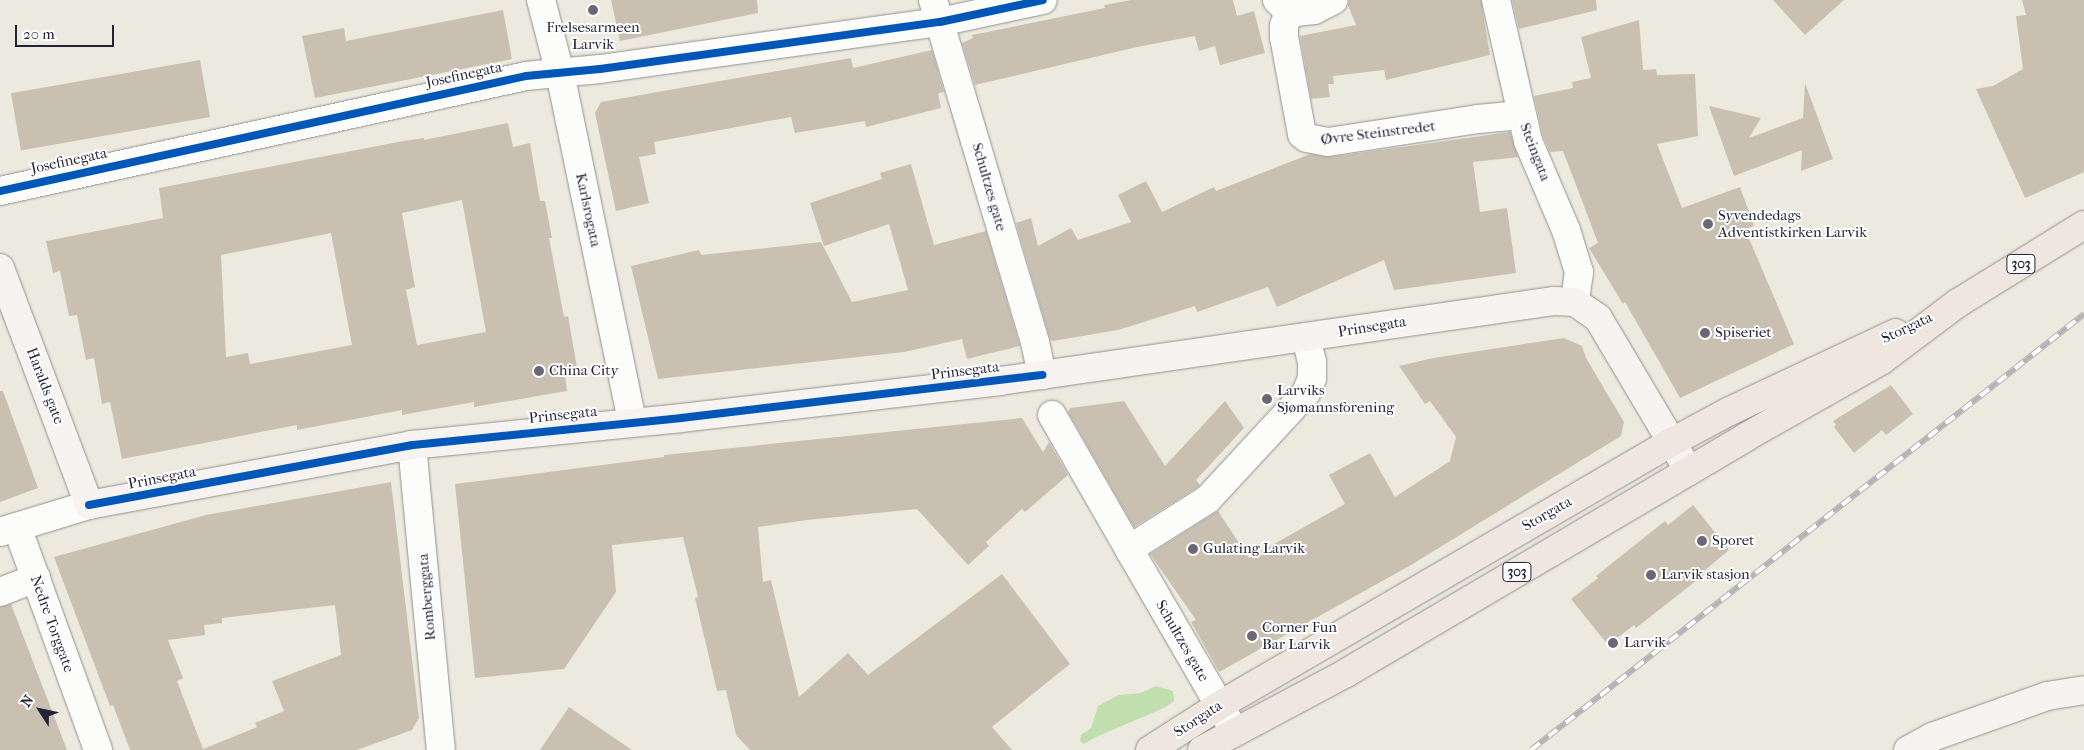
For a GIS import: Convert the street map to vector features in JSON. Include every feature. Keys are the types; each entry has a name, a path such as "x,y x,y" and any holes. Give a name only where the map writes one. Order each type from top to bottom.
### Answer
{"main road":[{"name":"Storgata","path":"1202,750 1346,673 1882,360 1958,304 2084,225"},
{"name":"Haralds gate","path":"0,268 89,505"},
{"name":"Prinsegata","path":"89,505 412,445 632,421 691,417 1042,375 1306,338 1543,301 1575,302"},
{"path":"1575,302 1598,318 1670,443 1689,471"},
{"name":"Storgata","path":"1150,750 1220,705 1670,443 1730,411 1958,304"},
{"path":"1908,750 1932,737 2048,696 2084,690"}],"street":[{"name":"Karlsrogata","path":"541,0 560,73 632,421"},
{"path":"937,11 1043,0"},
{"name":"Øvre Steinstredet","path":"1334,0 1314,10 1283,6 1284,37 1302,134 1306,138 1328,142 1478,119 1521,115"},
{"name":"Steingata","path":"1496,0 1528,141 1566,230 1579,272 1575,302"},
{"name":"Josefinegata","path":"0,190 526,76 600,69 937,11"},
{"name":"Schultzes gate","path":"937,11 1035,342 1042,375"},
{"path":"1129,549 1208,499 1306,393 1312,378 1312,362 1306,338"},
{"name":"Schultzes gate","path":"1052,415 1235,732"},
{"name":"Romberggata","path":"412,445 440,750"},
{"name":"Prinsegata","path":"9,529 89,505"},
{"name":"Nedre Torggate","path":"9,529 36,578 98,750"},
{"path":"0,592 36,578"}],"green space":[{"path":"1156,686 1173,691 1174,701 1164,708 1084,744 1080,741 1081,735 1091,728 1098,706 1119,695 1141,693"}],"building":[{"path":"611,0 757,0 758,13 620,41"},
{"path":"1131,0 1233,0 1237,16 1254,11 1265,53 1220,65 1215,46 1199,51 1195,36 1137,47 975,85 962,43 973,38 972,35 1105,8 1104,5"},
{"path":"1349,0 1481,0 1490,55 1386,80 1384,70 1333,76 1334,84 1328,84 1330,97 1311,99 1300,36 1356,25 1348,5"},
{"path":"1512,0 1596,0 1597,10 1519,29"},
{"path":"1773,0 1844,0 1805,35"},
{"path":"2022,0 2084,0 2084,172 2025,198 1976,89 1993,86 2023,69 2016,16 2026,15"},
{"path":"503,10 512,59 315,98 302,36 344,28 346,41"},
{"path":"1639,20 1643,70 1656,69 1657,75 1695,74 1698,136 1657,144 1682,208 1740,187 1754,226 1745,229 1794,344 1680,398 1625,302 1623,304 1589,248 1598,243 1563,151 1550,152 1543,136 1534,96 1573,88 1572,82 1591,78 1581,37"},
{"path":"932,50 944,92 938,93 941,108 866,127 865,121 795,133 791,117 654,142 656,154 639,157 649,203 616,211 595,113 601,102 851,58 853,68"},
{"path":"200,60 210,117 21,150 11,93"},
{"path":"1805,83 1833,159 1801,171 1802,150 1734,176 1709,106 1761,118 1749,138 1803,118"},
{"path":"508,123 513,147 530,143 540,201 545,201 552,238 549,238 564,317 568,316 578,373 565,375 567,391 474,407 474,402 402,415 402,410 297,430 297,425 122,459 110,402 102,404 94,358 86,360 77,315 69,316 60,271 53,273 46,241 163,218 159,188 398,142 424,138 424,140","holes":["462,200 486,332 417,345 406,290 415,287 402,213","331,233 352,345 250,364 248,353 226,357 221,255"]},
{"path":"1510,132 1518,157 1473,162 1480,212 1507,208 1516,273 1394,290 1384,260 1277,307 1268,287 1197,312 1195,306 1118,330 1053,341 1050,339 1016,223 1031,218 1038,246 1071,228 1078,240 1131,222 1118,195 1146,181 1162,212 1214,187 1216,191 1310,154 1330,157"},
{"path":"911,164 934,245 986,231 1020,346 967,359 962,339 904,352 658,379 631,266 699,250 701,255 821,242 852,302 908,290 889,224 824,246 810,203 882,179 880,173"},
{"path":"1564,338 1582,346 1586,358 1624,422 1621,436 1411,565 1219,672 1191,622 1196,620 1150,554 1218,511 1249,558 1345,504 1329,475 1370,453 1395,497 1450,461 1456,437 1430,401 1425,404 1399,366 1433,358"},
{"path":"1891,385 1913,414 1886,435 1882,430 1854,453 1834,427 1836,425 1833,421"},
{"path":"0,391 3,391 38,488 0,502"},
{"path":"1124,401 1165,466 1225,401 1244,428 1196,480 1200,485 1198,487 1134,527 1068,412 1070,408"},
{"path":"1022,418 1043,452 1049,442 1068,475 1025,512 1022,509 986,542 989,546 968,565 917,509 758,527 763,582 771,580 799,697 848,653 868,675 1002,574 1070,664 992,727 1012,750 750,750 736,735 726,690 717,691 695,598 698,597 683,537 612,545 616,592 564,669 475,678 455,484 664,457 664,455"},
{"path":"391,482 419,718 412,730 357,750 130,750 113,705 110,706 54,557 206,515","holes":["335,605 341,655 272,681 284,711 255,723 257,727 203,749 177,681 183,678 168,640 205,635 204,625 222,623 222,618"]},
{"name":"Larvik stasjon","path":"1693,505 1729,550 1704,571 1706,573 1636,628 1634,625 1608,645 1571,599 1598,578 1596,576 1665,521 1668,525"},
{"path":"11,604 67,750 0,750 0,607"},
{"path":"569,707 632,750 540,750"}],"railway":[{"path":"1531,750 2084,314"}],"cycle path":[{"path":"0,191 526,76 600,69 940,22 1043,0"},
{"path":"89,505 412,445 681,418 1042,375"}],"place":[{"name":"Frelsesarmeen Larvik","path":"593,10"},
{"name":"Syvendedags Adventistkirken Larvik","path":"1708,224"},
{"name":"Spiseriet","path":"1705,333"},
{"name":"China City","path":"539,371"},
{"name":"Larviks Sjømannsforening","path":"1267,399"},
{"name":"Sporet","path":"1702,541"},
{"name":"Gulating Larvik","path":"1193,549"},
{"name":"Larvik stasjon","path":"1651,575"},
{"name":"Corner Fun Bar Larvik","path":"1252,636"},
{"name":"Larvik","path":"1613,643"}]}
